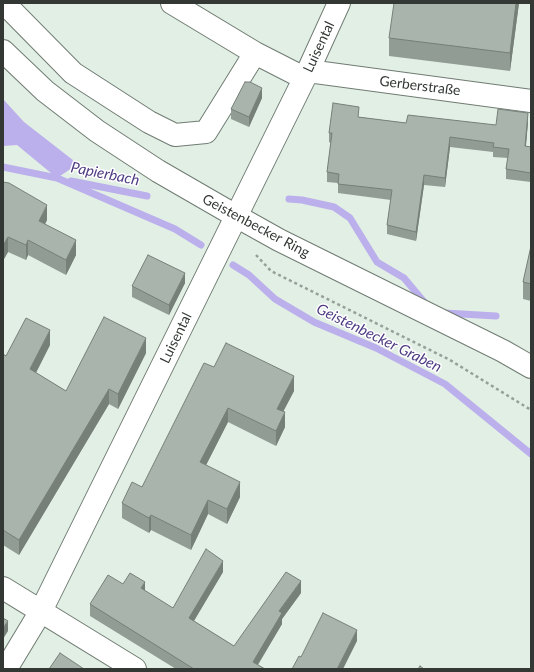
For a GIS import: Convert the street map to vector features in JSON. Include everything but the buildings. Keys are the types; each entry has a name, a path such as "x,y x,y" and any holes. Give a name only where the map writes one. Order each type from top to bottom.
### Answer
{"street":[{"path":"4,3 73,73 149,122 175,135 206,132 255,53"},
{"name":"Gerberstraße","path":"172,3 255,53 306,75 531,100"},
{"name":"Luisental","path":"6,669 41,611 306,75 339,3"},
{"name":"Geistenbecker Ring","path":"3,51 45,91 98,131 158,171 279,240 503,351 531,367"},
{"path":"3,588 135,669"}],"shaded area":[{"path":"3,99 24,122 78,164 57,178 17,145 3,146"}],"waterway":[{"name":"Geistenbecker Graben","path":"3,167 57,178 175,229 201,245"},
{"name":"Papierbach","path":"71,181 147,196"},
{"name":"Papierbach","path":"289,199 302,200 334,207 350,218 377,262 404,278 425,303"},
{"name":"Geistenbecker Graben","path":"233,265 249,275 275,299 314,322 376,348 445,384 531,454"},
{"name":"Papierbach","path":"445,313 496,316"}]}
